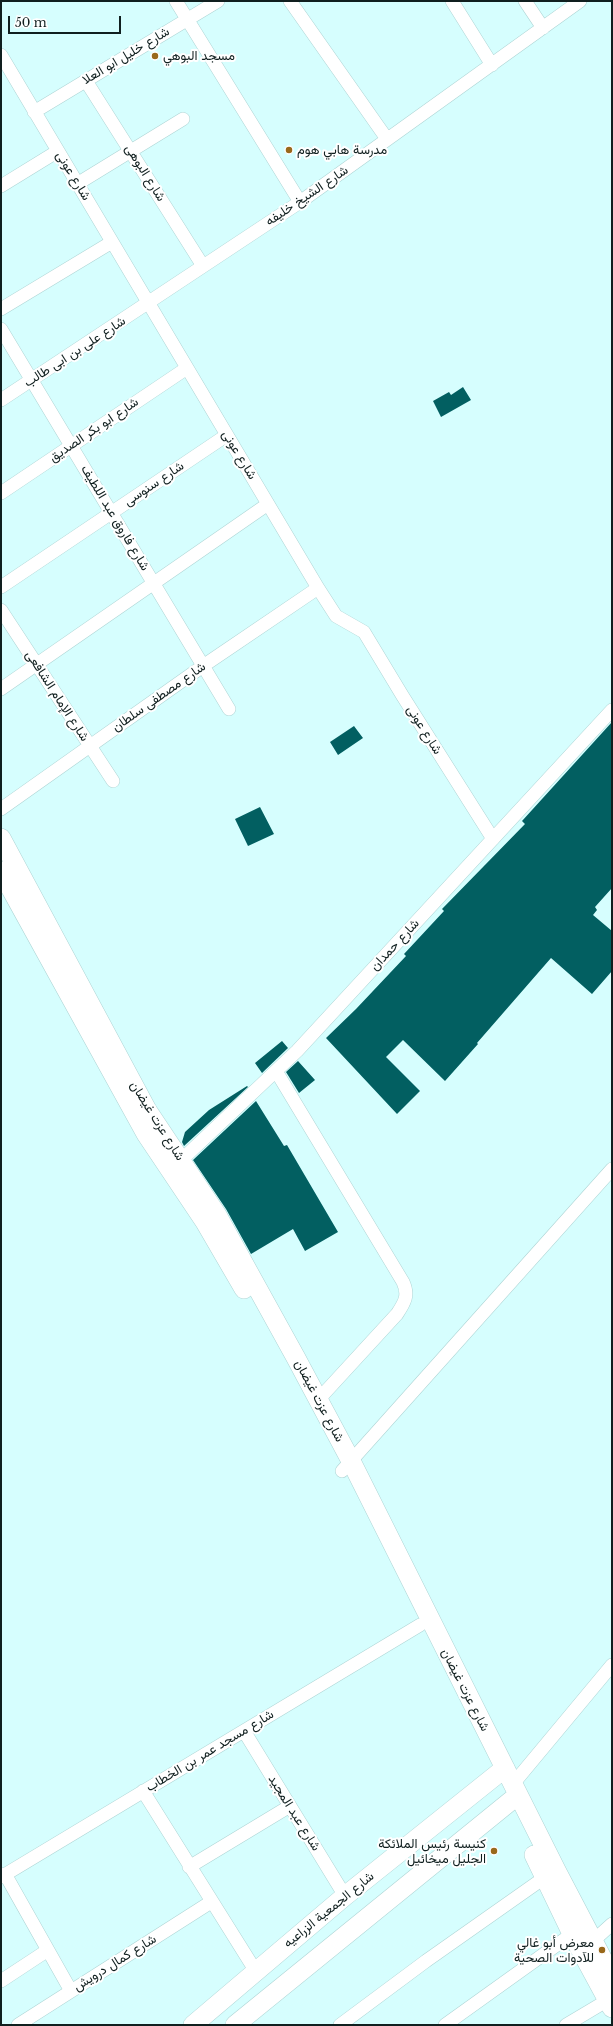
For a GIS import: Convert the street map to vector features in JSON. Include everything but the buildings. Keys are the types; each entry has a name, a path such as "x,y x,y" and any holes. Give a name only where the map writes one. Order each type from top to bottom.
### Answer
{"street":[{"path":"176,1 300,202"},
{"name":"شارع خليل ابو العلا","path":"34,112 218,1"},
{"path":"290,1 387,139"},
{"path":"452,1 492,65"},
{"path":"525,1 542,28"},
{"name":"شارع الشيخ خليفه","path":"148,304 300,202 580,1"},
{"name":"شارع عونى","path":"2,59 318,588 336,616 359,628 368,637 402,695 493,839"},
{"name":"شارع البوهى","path":"86,80 203,266"},
{"path":"77,184 183,119"},
{"path":"1,186 58,151"},
{"path":"1,309 112,242"},
{"name":"شارع على بن ابى طالب","path":"1,400 148,304"},
{"name":"شارع فاروق عبد اللطيف","path":"1,329 229,709"},
{"name":"شارع ابو بكر الصديق","path":"1,493 187,368"},
{"name":"شارع سنوسى","path":"1,587 227,435"},
{"path":"1,689 268,504"},
{"name":"شارع مصطفى سلطان","path":"1,808 203,666 318,588"},
{"name":"شارع الإمام الشافعى","path":"1,610 113,781"},
{"name":"شارع حمدان","path":"176,1165 307,1040 612,710"},
{"name":"شارع عزت غيضان","path":"1,838 147,1110 205,1222 347,1466 508,1785 550,1874 572,1934 610,2004"},
{"name":"شارع عزت غيضان","path":"1,871 125,1096 176,1165 217,1215 318,1400 420,1625 508,1785"},
{"path":"276,1070 403,1282 407,1295 404,1304 397,1314 318,1400"},
{"path":"347,1466 612,1169"},
{"name":"شارع مسجد عمر بن الخطاب","path":"3,1876 420,1625"},
{"path":"235,2025 508,1785 612,1665"},
{"name":"شارع عبد المجيد","path":"244,1731 345,1896"},
{"name":"شارع الجمعية الزراعيه","path":"193,2025 255,1970 345,1896 508,1785"},
{"path":"143,1791 189,1867 255,1970"},
{"path":"189,1867 290,1806"},
{"path":"340,2025 426,1961 550,1874"},
{"name":"شارع عزت غيضان","path":"550,1874 593,1941 612,1977"},
{"path":"3,1876 71,1991"},
{"name":"شارع كمال درويش","path":"18,2025 211,1902"},
{"path":"593,1941 612,1924"},
{"path":"445,2025 572,1934"},
{"path":"1,1981 48,1950"},
{"path":"566,2025 610,2004"}],"place":[{"name":"مسجد البوهي","path":"155,56"},
{"name":"مدرسة هابي هوم","path":"289,150"},
{"name":"كنيسة رئيس الملائكة الجليل ميخائيل","path":"494,1851"},
{"name":"معرض أبو غالي للآدوات الصحية","path":"602,1950"}]}
